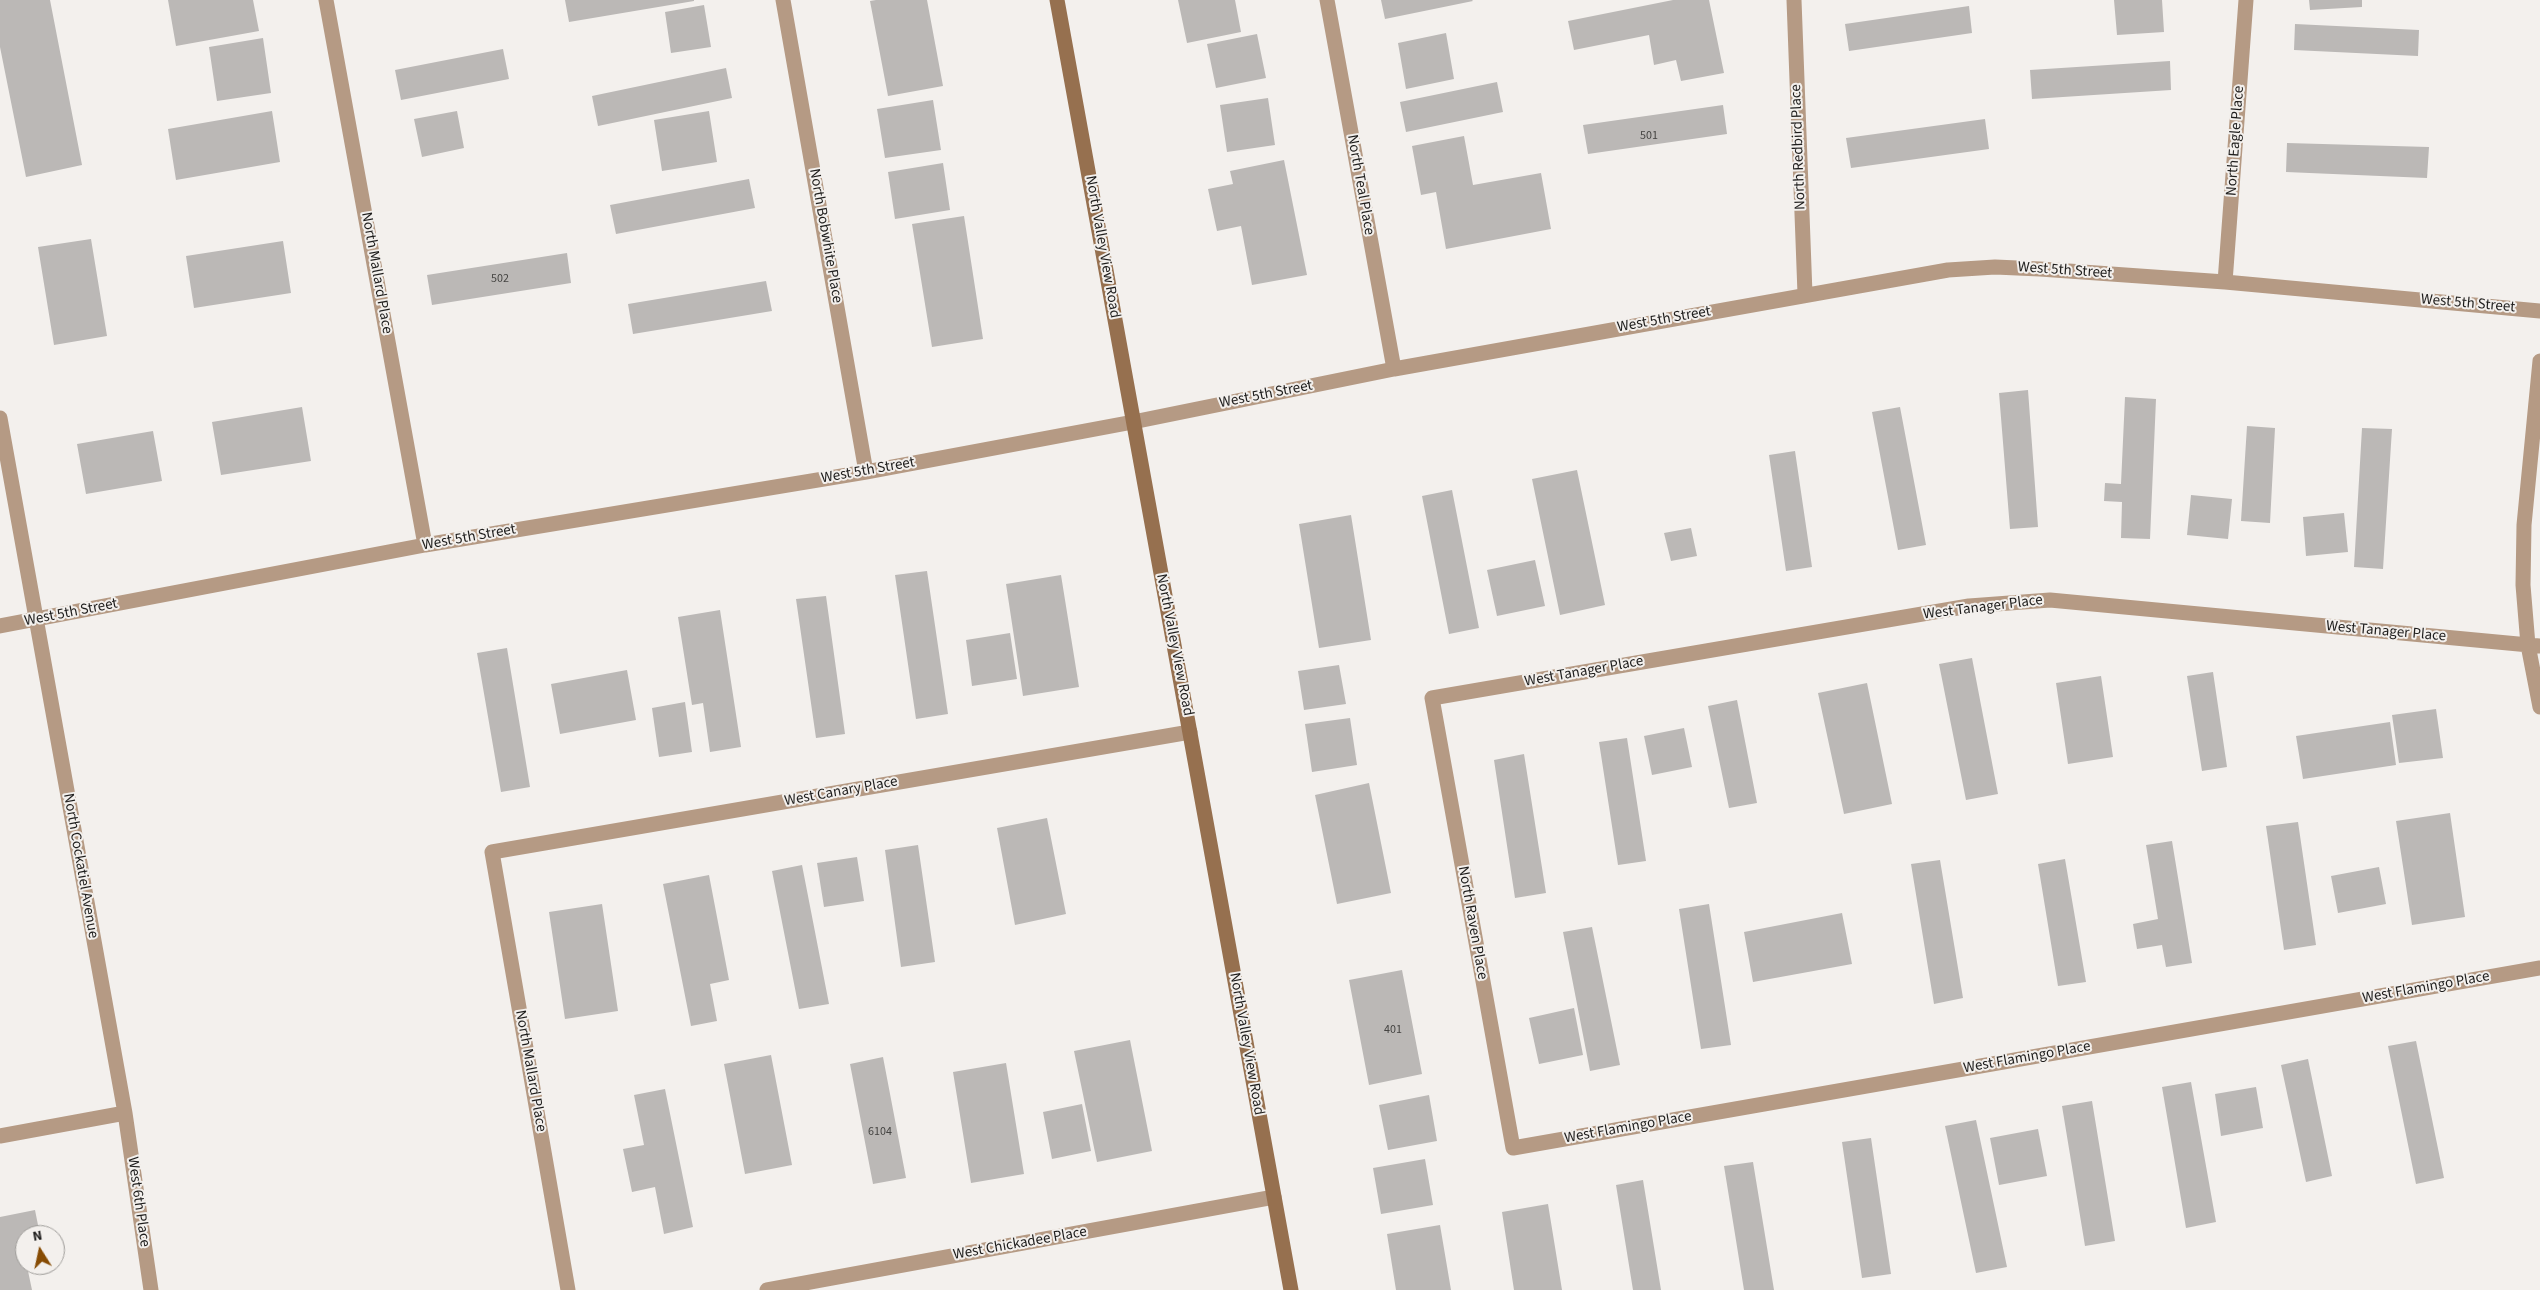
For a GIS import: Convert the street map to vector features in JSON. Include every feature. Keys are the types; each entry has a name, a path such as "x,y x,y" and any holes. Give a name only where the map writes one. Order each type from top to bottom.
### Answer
{"street":[{"name":"North Mallard Place","path":"326,0 425,546"},
{"name":"North Bobwhite Place","path":"783,0 866,472"},
{"name":"North Valley View Road","path":"1058,0 1291,1290"},
{"name":"North Teal Place","path":"1327,0 1394,369"},
{"name":"North Redbird Place","path":"1794,0 1804,294"},
{"name":"North Eagle Place","path":"2225,282 2246,0"},
{"name":"West 5th Street","path":"0,626 425,546 866,472 1133,422 1394,369 1804,294 1948,270 1995,267 2225,282 2540,311"},
{"path":"2540,361 2524,525 2523,585 2534,646 2540,707"},
{"name":"North Cockatiel Avenue","path":"0,418 125,1113"},
{"name":"West Tanager Place","path":"1432,698 1969,606 2050,600 2534,646"},
{"name":"North Raven Place","path":"1432,698 1513,1148"},
{"name":"West Canary Place","path":"492,852 1190,732"},
{"name":"North Mallard Place","path":"492,852 568,1290"},
{"name":"West Flamingo Place","path":"1513,1148 2540,968"},
{"path":"0,1136 125,1113"},
{"name":"West 6th Place","path":"125,1113 151,1290"},
{"name":"West Chickadee Place","path":"767,1290 1274,1197"}],"building":[{"path":"0,0 50,0 82,165 26,177 0,47"},
{"path":"168,0 253,0 259,31 176,46"},
{"path":"565,0 694,0 694,1 569,22"},
{"path":"927,0 943,86 888,96 870,1"},
{"path":"1178,0 1235,0 1241,32 1187,43"},
{"path":"1381,0 1472,0 1473,1 1385,19"},
{"path":"1673,0 1709,0 1724,73 1681,81 1676,60 1654,65 1649,35 1574,50 1568,21"},
{"path":"2114,0 2162,0 2164,32 2117,35"},
{"path":"2309,0 2362,0 2362,7 2310,10"},
{"path":"704,5 711,47 671,53 665,12"},
{"path":"1969,6 1972,33 1849,51 1845,24"},
{"path":"2295,24 2419,30 2418,56 2294,50"},
{"path":"1446,33 1454,79 1406,89 1398,43"},
{"path":"1257,34 1266,78 1216,88 1207,44"},
{"path":"263,38 271,93 217,101 209,47"},
{"path":"503,49 509,79 401,100 395,70"},
{"path":"2170,61 2171,90 2032,99 2030,70"},
{"path":"726,68 732,98 598,126 592,96"},
{"path":"1497,82 1503,112 1406,132 1400,102"},
{"path":"1268,98 1275,145 1227,152 1220,105"},
{"path":"933,100 941,150 885,158 877,109"},
{"path":"1723,105 1727,134 1588,154 1583,125"},
{"path":"272,111 280,162 176,180 168,129"},
{"path":"457,111 464,148 422,157 414,119"},
{"path":"709,111 717,162 662,171 654,120"},
{"path":"1985,119 1989,149 1851,168 1846,138"},
{"path":"1464,136 1473,185 1541,173 1551,229 1446,249 1436,192 1421,195 1412,146"},
{"path":"2287,143 2429,147 2427,178 2286,172"},
{"path":"1284,160 1307,275 1252,285 1241,226 1217,231 1208,189 1233,184 1230,171"},
{"path":"943,163 950,210 895,219 888,172"},
{"path":"749,179 755,208 616,234 610,205"},
{"path":"964,216 983,339 932,347 912,224"},
{"path":"91,239 107,336 54,345 38,247"},
{"path":"283,241 291,293 194,308 186,256"},
{"path":"567,253 571,283 432,305 427,275"},
{"path":"766,281 772,311 633,334 628,304"},
{"path":"2028,390 2038,527 2010,529 1999,393"},
{"path":"2125,397 2156,399 2150,539 2121,538 2122,502 2104,501 2105,483 2121,484"},
{"path":"302,407 311,461 221,475 212,422"},
{"path":"1900,407 1926,545 1898,550 1872,412"},
{"path":"2247,426 2275,428 2270,523 2241,521"},
{"path":"2362,428 2392,429 2383,569 2354,567"},
{"path":"153,431 162,481 86,494 77,444"},
{"path":"1795,451 1812,567 1786,571 1769,455"},
{"path":"1577,470 1605,605 1560,615 1532,479"},
{"path":"1452,490 1479,628 1449,634 1422,496"},
{"path":"2191,495 2232,499 2228,539 2187,535"},
{"path":"2344,513 2348,552 2306,556 2303,517"},
{"path":"1351,515 1371,640 1319,648 1299,524"},
{"path":"1691,528 1697,556 1671,561 1664,533"},
{"path":"1535,560 1545,606 1497,616 1487,570"},
{"path":"927,571 948,714 916,719 895,575"},
{"path":"1061,575 1079,687 1023,696 1006,584"},
{"path":"826,596 845,734 816,738 796,599"},
{"path":"720,610 741,747 710,752 703,703 692,705 678,617"},
{"path":"1010,633 1017,679 972,686 966,640"},
{"path":"507,648 530,787 501,792 477,653"},
{"path":"1972,658 1998,794 1966,800 1939,664"},
{"path":"1339,665 1346,704 1304,710 1298,671"},
{"path":"627,670 636,720 560,734 551,684"},
{"path":"2213,672 2227,767 2202,771 2187,676"},
{"path":"2101,676 2113,757 2068,764 2056,683"},
{"path":"1867,683 1892,804 1844,814 1818,693"},
{"path":"1737,700 1757,803 1729,808 1708,706"},
{"path":"685,702 692,752 659,757 652,708"},
{"path":"2436,709 2443,758 2399,763 2392,715"},
{"path":"1350,718 1357,765 1312,772 1305,724"},
{"path":"2390,722 2396,765 2303,779 2296,736"},
{"path":"1684,728 1692,767 1652,775 1644,736"},
{"path":"1627,738 1646,861 1618,865 1599,742"},
{"path":"1524,754 1546,893 1515,898 1494,760"},
{"path":"1369,783 1391,893 1337,904 1315,795"},
{"path":"2450,813 2465,917 2412,925 2396,821"},
{"path":"1047,818 1066,914 1015,925 997,828"},
{"path":"2298,822 2316,945 2284,950 2266,826"},
{"path":"2172,841 2192,963 2166,967 2162,945 2137,949 2133,924 2158,919 2146,845"},
{"path":"918,845 935,962 901,967 885,850"},
{"path":"857,857 864,901 824,907 817,863"},
{"path":"2065,859 2086,982 2058,986 2038,864"},
{"path":"1940,860 1963,998 1934,1004 1911,864"},
{"path":"802,865 829,1004 799,1009 772,871"},
{"path":"2379,867 2386,904 2338,913 2331,876"},
{"path":"709,875 729,980 710,984 717,1021 691,1026 663,884"},
{"path":"602,904 618,1011 565,1019 549,912"},
{"path":"1709,904 1731,1045 1701,1049 1679,909"},
{"path":"1842,913 1852,964 1753,982 1744,932"},
{"path":"1592,927 1620,1065 1590,1071 1563,932"},
{"path":"1402,970 1422,1074 1369,1085 1349,980"},
{"path":"1574,1008 1583,1055 1539,1064 1529,1018"},
{"path":"1130,1040 1152,1151 1097,1162 1074,1051"},
{"path":"2416,1041 2444,1178 2416,1184 2388,1046"},
{"path":"771,1055 792,1165 745,1174 724,1064"},
{"path":"883,1057 906,1178 873,1184 850,1064"},
{"path":"2308,1059 2332,1176 2306,1182 2281,1065"},
{"path":"1006,1063 1024,1174 971,1183 953,1072"},
{"path":"2191,1082 2216,1222 2186,1228 2162,1087"},
{"path":"2256,1087 2263,1128 2221,1136 2215,1094"},
{"path":"665,1089 693,1227 664,1234 655,1187 632,1192 623,1149 644,1145 634,1095"},
{"path":"1429,1095 1437,1141 1388,1150 1379,1105"},
{"path":"2092,1101 2115,1241 2085,1246 2062,1106"},
{"path":"1082,1104 1091,1151 1052,1159 1043,1112"},
{"path":"1976,1120 2007,1267 1976,1273 1945,1126"},
{"path":"2038,1129 2047,1176 1999,1185 1990,1138"},
{"path":"1871,1138 1891,1274 1862,1278 1842,1142"},
{"path":"1425,1159 1433,1205 1381,1214 1373,1168"},
{"path":"1753,1162 1774,1290 1744,1290 1724,1166"},
{"path":"1643,1180 1661,1290 1633,1290 1616,1185"},
{"path":"1548,1204 1562,1290 1514,1290 1502,1212"},
{"path":"35,1210 38,1225 15,1225 15,1275 29,1275 32,1290 0,1290 0,1217"},
{"path":"1440,1225 1451,1290 1396,1290 1387,1234"}]}
